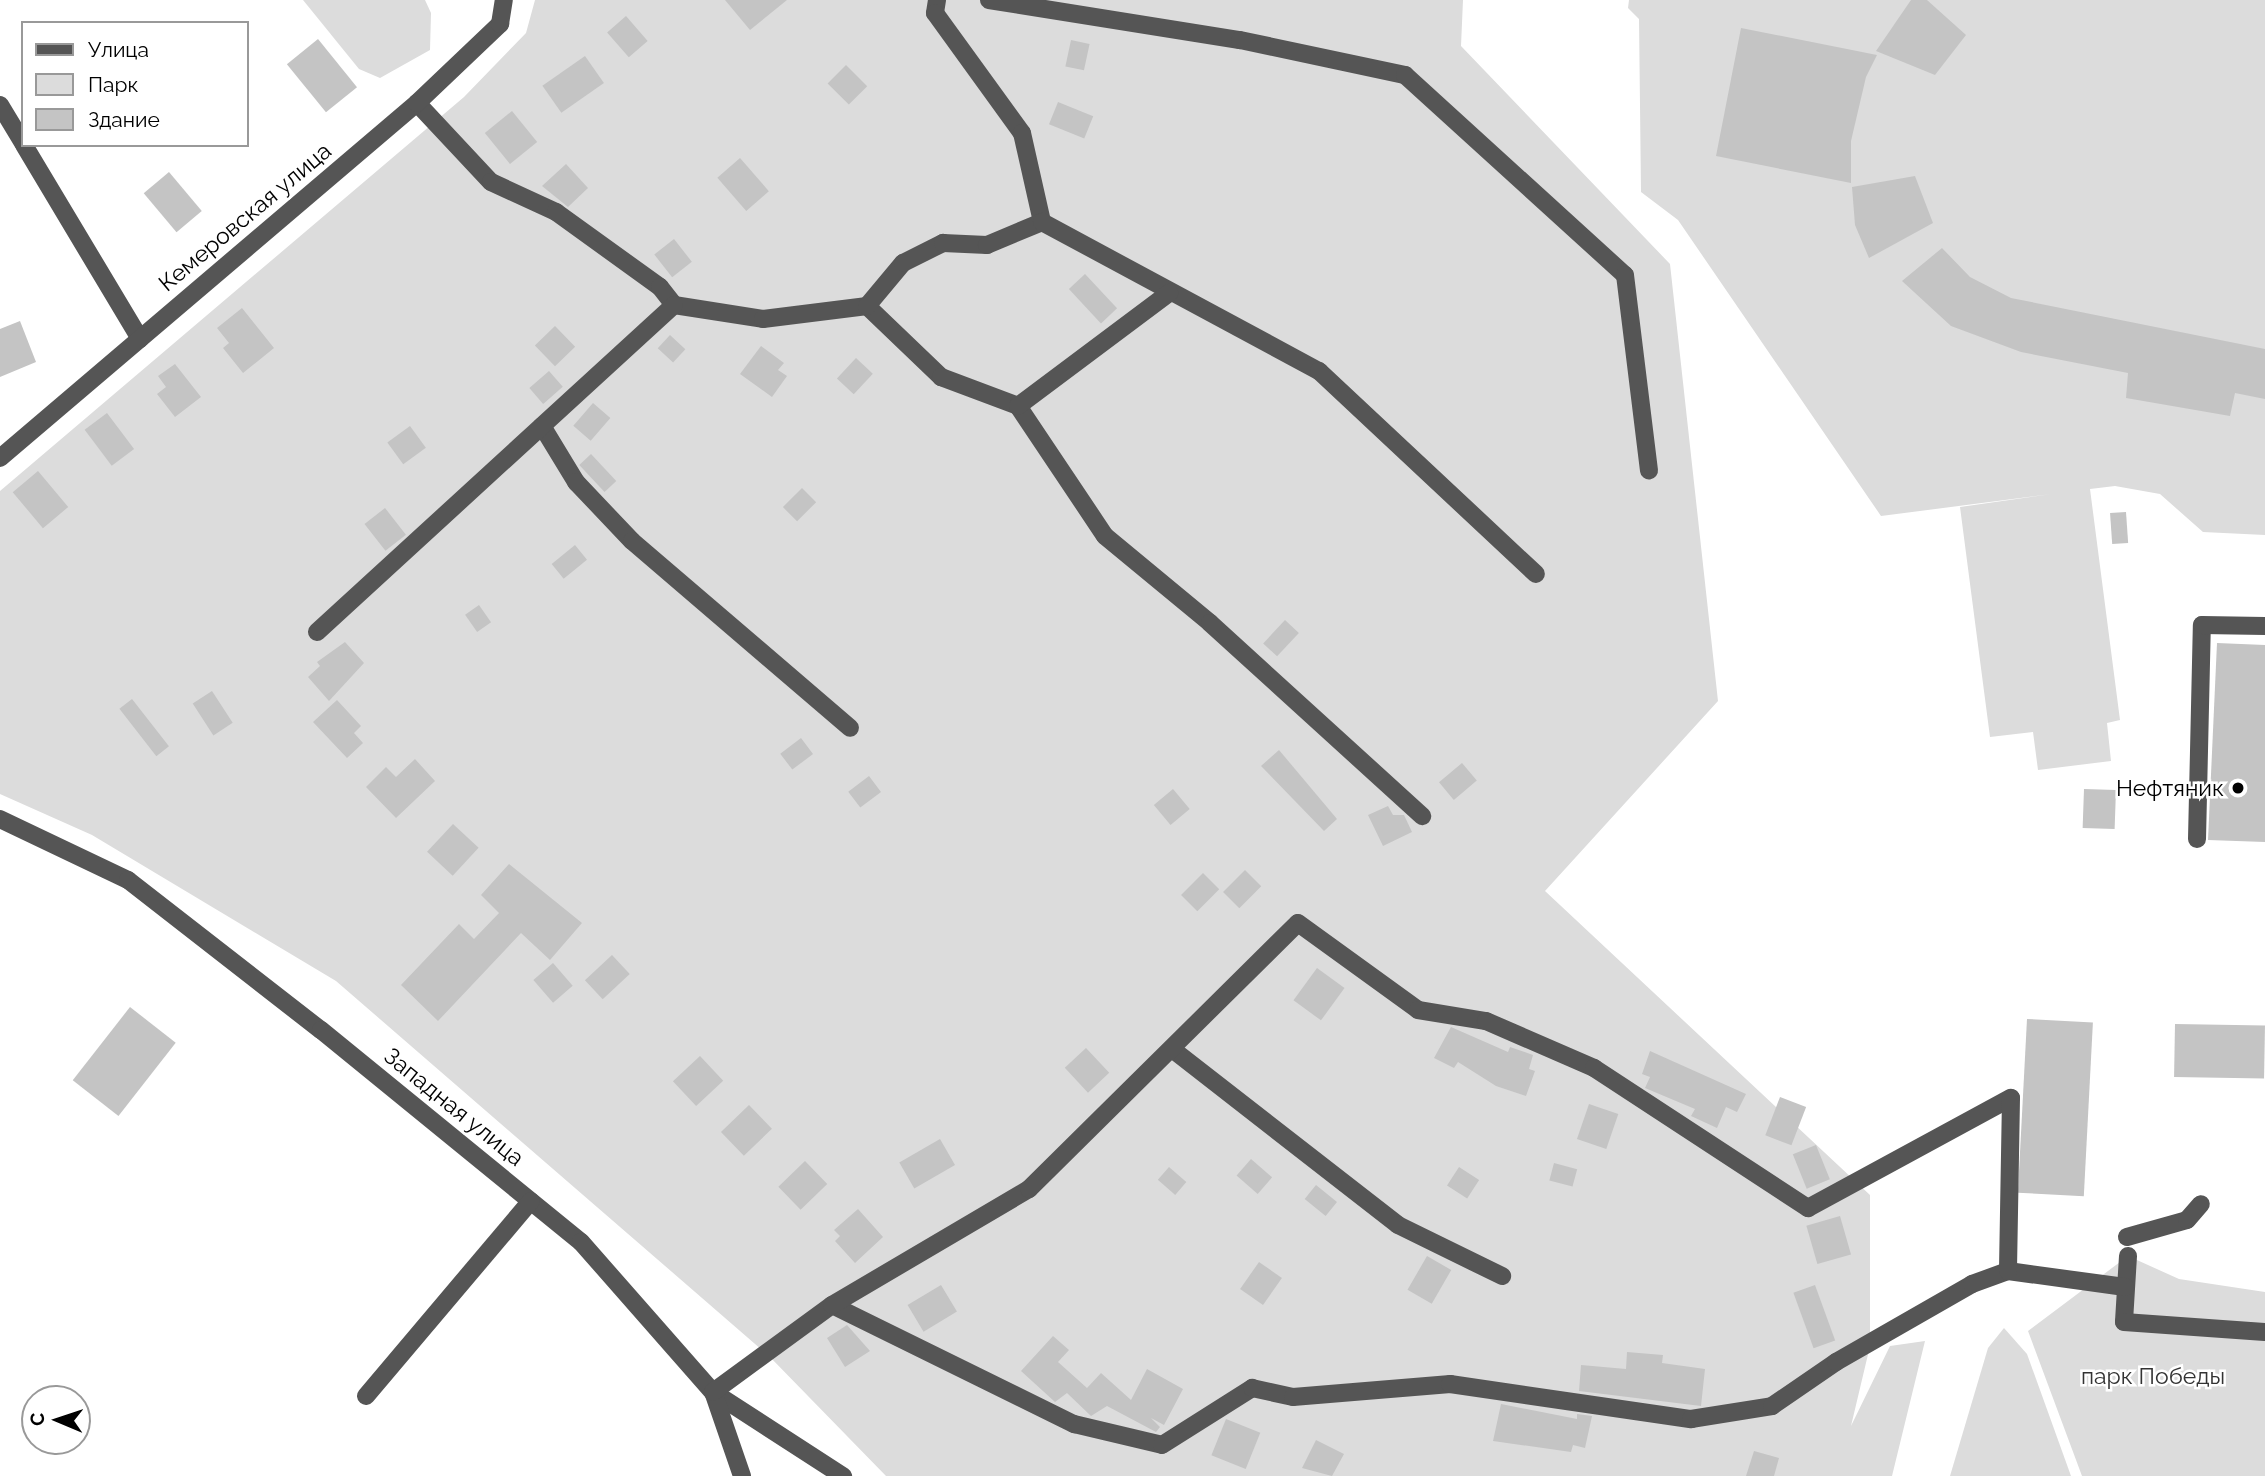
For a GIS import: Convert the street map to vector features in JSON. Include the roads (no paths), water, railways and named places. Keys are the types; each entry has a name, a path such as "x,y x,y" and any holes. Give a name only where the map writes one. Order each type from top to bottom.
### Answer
{"street":[{"name":"Кемеровская улица","path":"0,458 417,103 500,24 504,0"},
{"path":"937,0 935,13 1022,133 1042,222 1169,293 1319,371 1536,575"},
{"path":"989,0 1241,40 1405,75 1625,275 1649,471"},
{"path":"417,103 491,182 556,212 660,287 674,305 763,319 867,306 902,264 943,243 987,245 1042,222"},
{"path":"0,105 21,141"},
{"path":"25,147 140,339"},
{"path":"1018,406 1169,293"},
{"path":"317,632 674,305"},
{"path":"867,306 942,377 1018,406 1105,536 1210,623 1422,816"},
{"path":"542,426 576,482 632,541 850,728"},
{"path":"2197,839 2202,625 2265,626"},
{"name":"Западная улица","path":"0,819 128,880 582,1242 713,1392 843,1476"},
{"path":"742,1476 713,1392 832,1305 1029,1189 1298,923 1418,1010 1486,1021 1594,1068 1808,1208 2011,1098 2008,1271"},
{"path":"1172,1049 1398,1225 1502,1276"},
{"path":"366,1396 531,1201"},
{"path":"2127,1237 2187,1220 2201,1204"},
{"path":"2128,1256 2123,1322 2265,1332"},
{"path":"832,1305 1074,1424 1162,1445 1252,1388 1293,1396 1450,1384 1691,1419 1772,1406 1836,1362 1972,1284 2008,1271 2125,1287"}],"place":[{"name":"Нефтяник","path":"2238,788"}],"park label":[{"name":"парк Победы","path":"2153,1376"}]}
